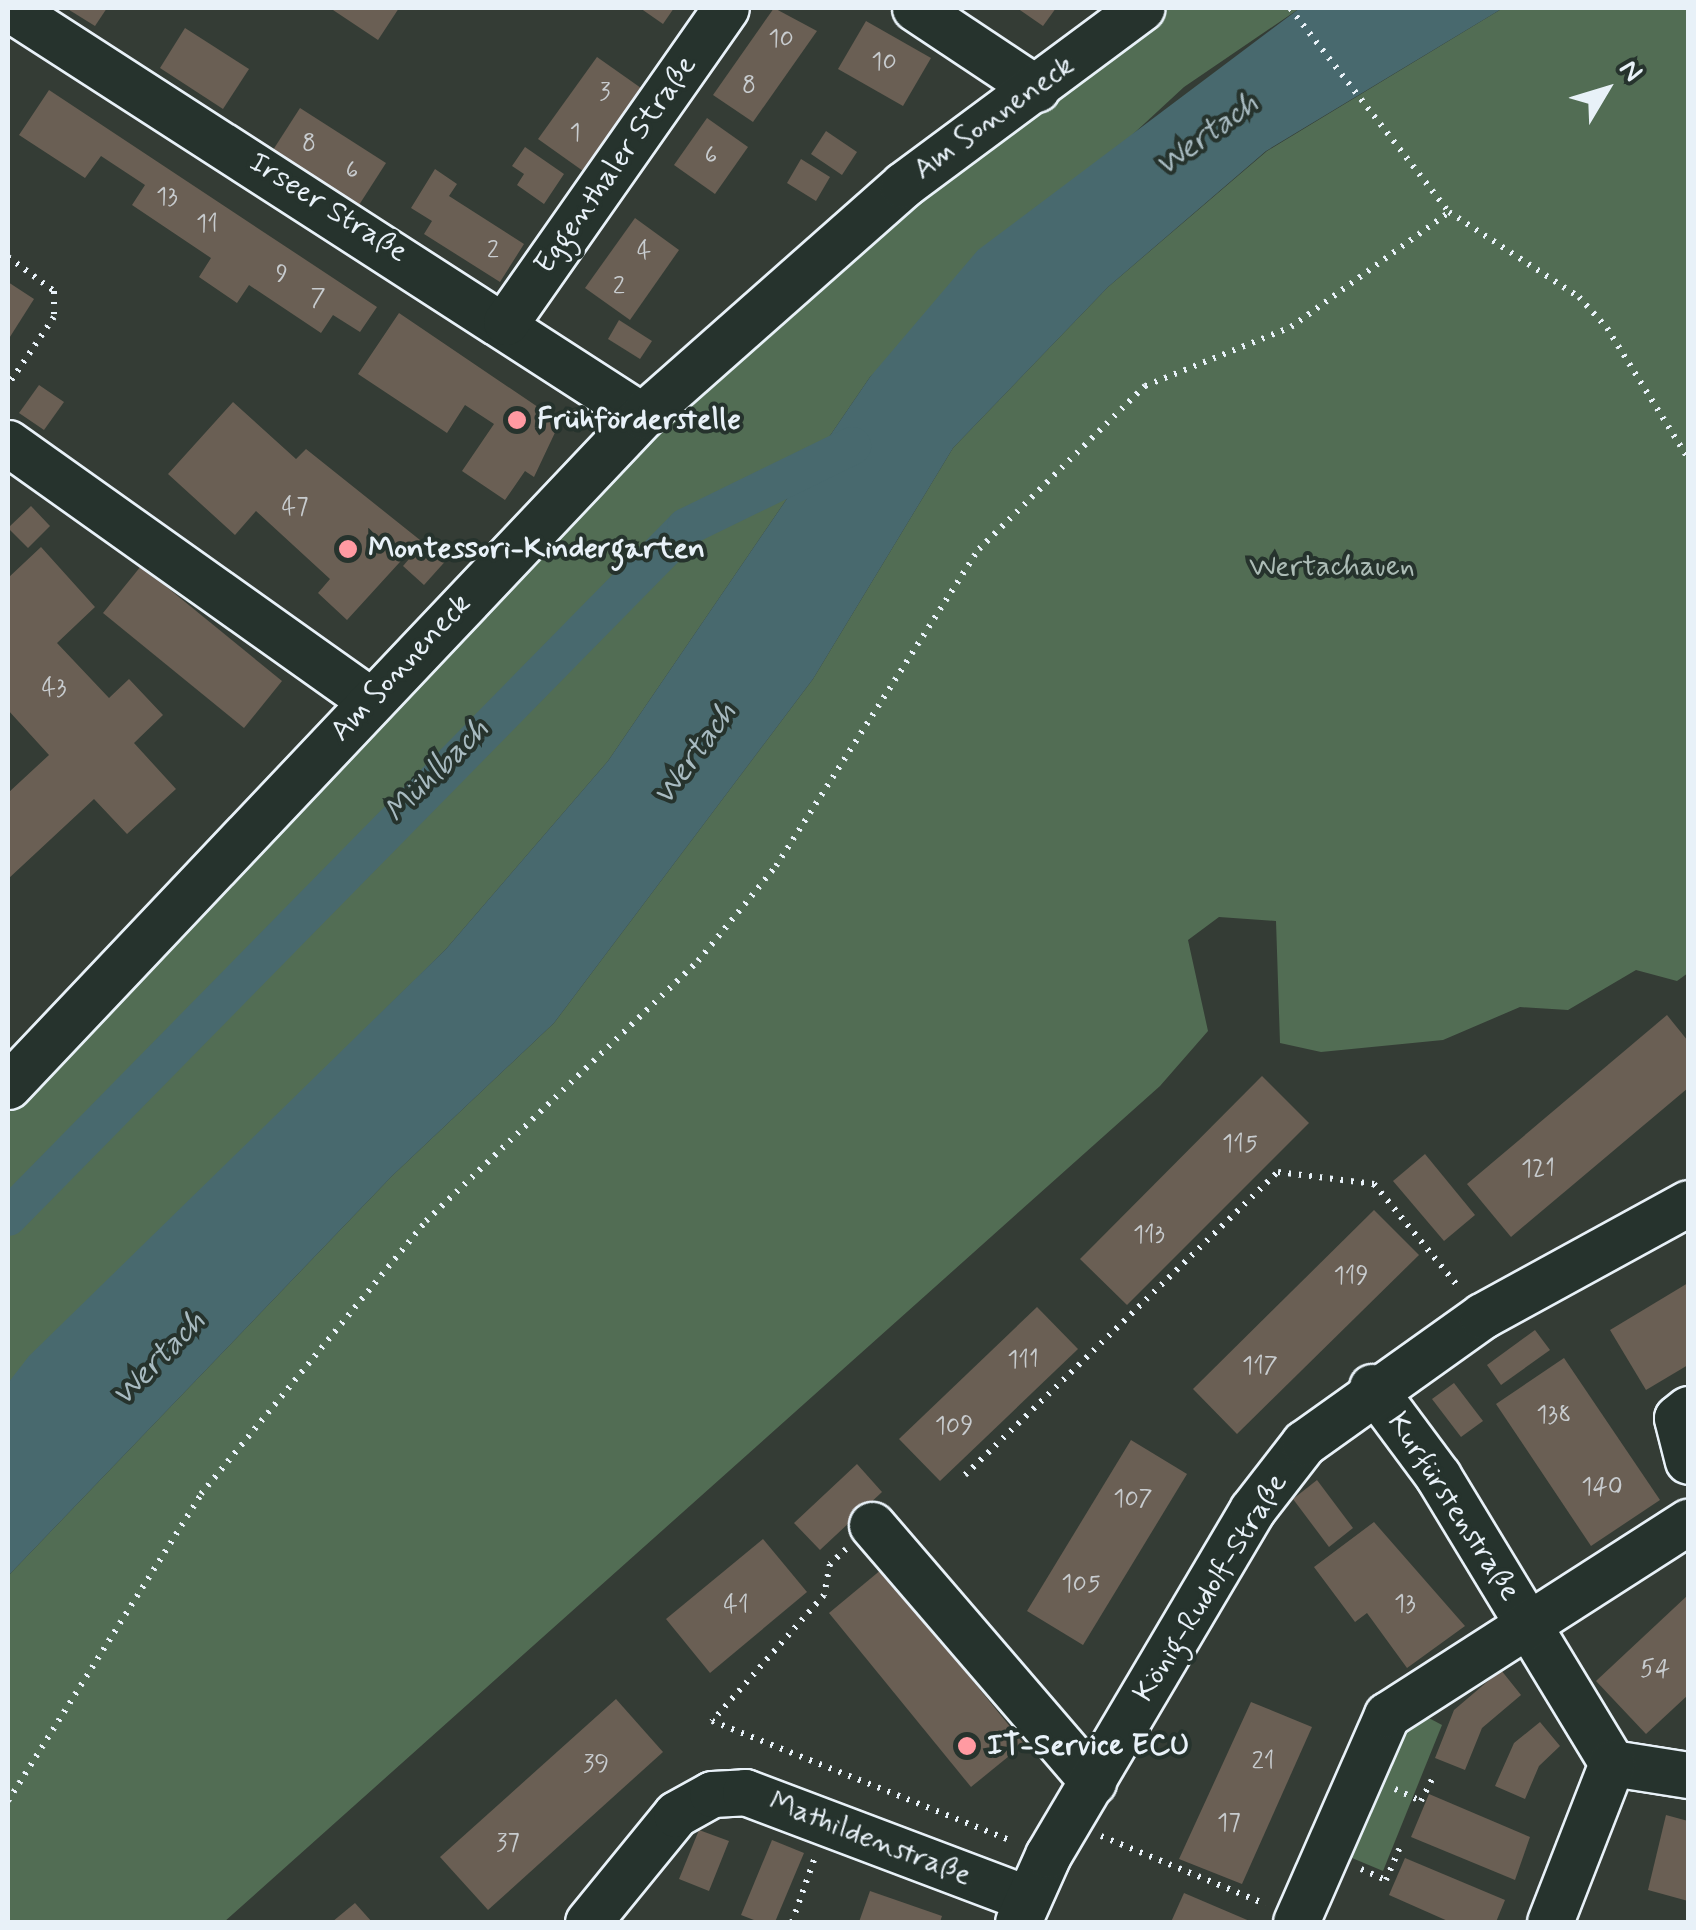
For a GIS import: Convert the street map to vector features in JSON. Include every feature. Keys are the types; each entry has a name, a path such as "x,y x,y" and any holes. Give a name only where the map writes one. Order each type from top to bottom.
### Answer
{"street":[{"name":"Irseer Straße","path":"8,8 506,322 642,416"},
{"name":"Eggenthaler Straße","path":"506,322 726,8"},
{"path":"915,8 1037,89"},
{"name":"Am Sonneneck","path":"8,1086 642,416 903,185 1142,8"},
{"path":"8,443 370,700"},
{"name":"König-Rudolf-Straße","path":"1022,1910 1058,1839 1252,1510 1304,1443 1372,1386 1482,1316 1688,1203"},
{"name":"Kurfürstenstraße","path":"1372,1386 1532,1628 1612,1763"},
{"path":"1688,1409 1677,1418 1688,1461"},
{"name":"Kurfürstenstraße","path":"1532,1628 1688,1522"},
{"path":"872,1525 1093,1782"},
{"path":"1297,1920 1387,1716 1532,1628"},
{"path":"1550,1922 1612,1763 1688,1775"},
{"name":"Mathildenstraße","path":"588,1922 676,1814 712,1794 745,1792 828,1821 1022,1910"}],"path":[{"path":"1290,8 1449,212 1579,297 1688,458"},
{"path":"8,1801 201,1494 426,1221 732,920 979,549 1146,386 1291,327 1449,212"},
{"path":"8,257 54,291 54,317 8,385"},
{"path":"965,1476 1278,1172 1374,1184 1482,1316"},
{"path":"872,1525 830,1564 824,1595 712,1721 1297,1920"},
{"path":"792,1922 828,1821"},
{"path":"1324,1853 1386,1880 1402,1844"}],"green space":[{"path":"1162,8 1300,8 1184,87 870,377 608,761 446,949 8,1383 8,1111 652,430 912,194"},
{"name":"Wertachauen","path":"1503,8 1688,8 1688,973 1677,981 1636,970 1568,1010 1520,1007 1443,1040 1321,1052 1280,1043 1276,921 1219,917 1188,940 1208,1031 1160,1086 224,1922 8,1922 8,1576 392,1176 554,1023 813,679 953,448 1108,287 1267,151"},
{"path":"1410,1708 1442,1725 1383,1871 1333,1850"}],"water":[{"name":"Wertach","path":"1300,8 1503,8 1266,151 1108,287 953,448 813,679 554,1023 392,1176 8,1576 8,1383 29,1356 446,949 608,761 870,377 978,250"}],"building":[{"path":"66,8 107,8 95,26"},
{"path":"330,8 399,8 378,40"},
{"path":"640,8 674,8 663,24"},
{"path":"774,8 817,31 753,122 713,95"},
{"path":"1017,8 1056,8 1043,26"},
{"path":"866,21 931,58 903,106 838,69"},
{"path":"185,28 249,69 223,109 160,68"},
{"path":"597,57 641,88 583,171 538,139"},
{"path":"49,90 377,307 360,332 333,315 321,333 249,285 237,303 199,277 211,258 132,205 145,185 101,156 85,178 19,135"},
{"path":"300,108 386,163 359,205 273,150"},
{"path":"707,118 748,147 715,194 674,165"},
{"path":"826,131 857,152 842,175 811,154"},
{"path":"525,147 564,174 544,204 517,185 524,174 512,166"},
{"path":"801,159 830,177 816,201 787,183"},
{"path":"435,169 457,184 449,196 524,244 500,282 424,234 432,221 411,208"},
{"path":"635,218 679,250 630,320 585,288"},
{"path":"8,282 34,299 8,340"},
{"path":"399,313 560,422 534,477 525,471 505,500 462,471 494,424 465,405 447,433 358,374"},
{"path":"619,320 652,341 640,359 608,339"},
{"path":"39,385 64,402 44,430 19,413"},
{"path":"233,402 296,459 306,449 420,540 347,620 318,593 330,579 256,511 235,535 168,474"},
{"path":"31,506 50,526 28,548 8,528"},
{"path":"428,537 450,556 424,585 403,566"},
{"path":"41,547 95,607 57,643 109,698 129,679 163,715 134,743 176,789 127,834 94,799 8,879 8,793 49,755 8,710 8,578"},
{"path":"141,566 282,681 244,728 103,613"},
{"path":"1667,1015 1688,1041 1688,1088 1511,1237 1467,1184"},
{"path":"1262,1076 1309,1123 1127,1305 1080,1259"},
{"path":"1425,1154 1475,1215 1444,1241 1393,1181"},
{"path":"1374,1210 1419,1255 1237,1434 1193,1389"},
{"path":"1688,1283 1688,1365 1646,1390 1610,1330"},
{"path":"1037,1307 1078,1349 940,1481 899,1439"},
{"path":"1535,1330 1550,1350 1501,1385 1487,1365"},
{"path":"1564,1358 1660,1500 1591,1546 1496,1404"},
{"path":"1454,1383 1483,1421 1461,1437 1432,1399"},
{"path":"1131,1440 1187,1474 1083,1645 1027,1611"},
{"path":"857,1464 882,1492 820,1550 794,1523"},
{"path":"1317,1480 1353,1528 1329,1547 1293,1499"},
{"path":"1374,1522 1465,1626 1407,1668 1367,1613 1355,1622 1314,1567"},
{"path":"763,1539 807,1592 710,1673 666,1619"},
{"path":"882,1569 1024,1744 971,1787 829,1613"},
{"path":"1688,1595 1688,1695 1646,1734 1596,1681"},
{"path":"1501,1670 1521,1695 1482,1728 1465,1770 1435,1758 1454,1710"},
{"path":"616,1699 663,1752 488,1910 440,1857"},
{"path":"1251,1702 1312,1727 1242,1884 1179,1859"},
{"path":"1540,1722 1560,1746 1539,1766 1525,1799 1495,1786 1514,1743"},
{"path":"1429,1794 1530,1837 1515,1880 1411,1837"},
{"path":"1666,1815 1688,1821 1688,1901 1648,1890"},
{"path":"699,1830 729,1841 709,1891 679,1879"},
{"path":"772,1840 804,1853 775,1922 759,1922 741,1915"},
{"path":"1405,1858 1505,1900 1496,1922 1450,1922 1389,1895"},
{"path":"870,1891 942,1916 940,1922 859,1922"},
{"path":"1184,1893 1252,1922 1171,1922"},
{"path":"355,1903 372,1922 332,1922"}],"waterway":[{"name":"Mühlbach","path":"8,1217 686,527 852,446"}],"place":[{"name":"Frühförderstelle","path":"517,420"},
{"name":"Montessori-Kindergarten","path":"348,549"},
{"name":"IT-Service ECU","path":"967,1746"}]}
